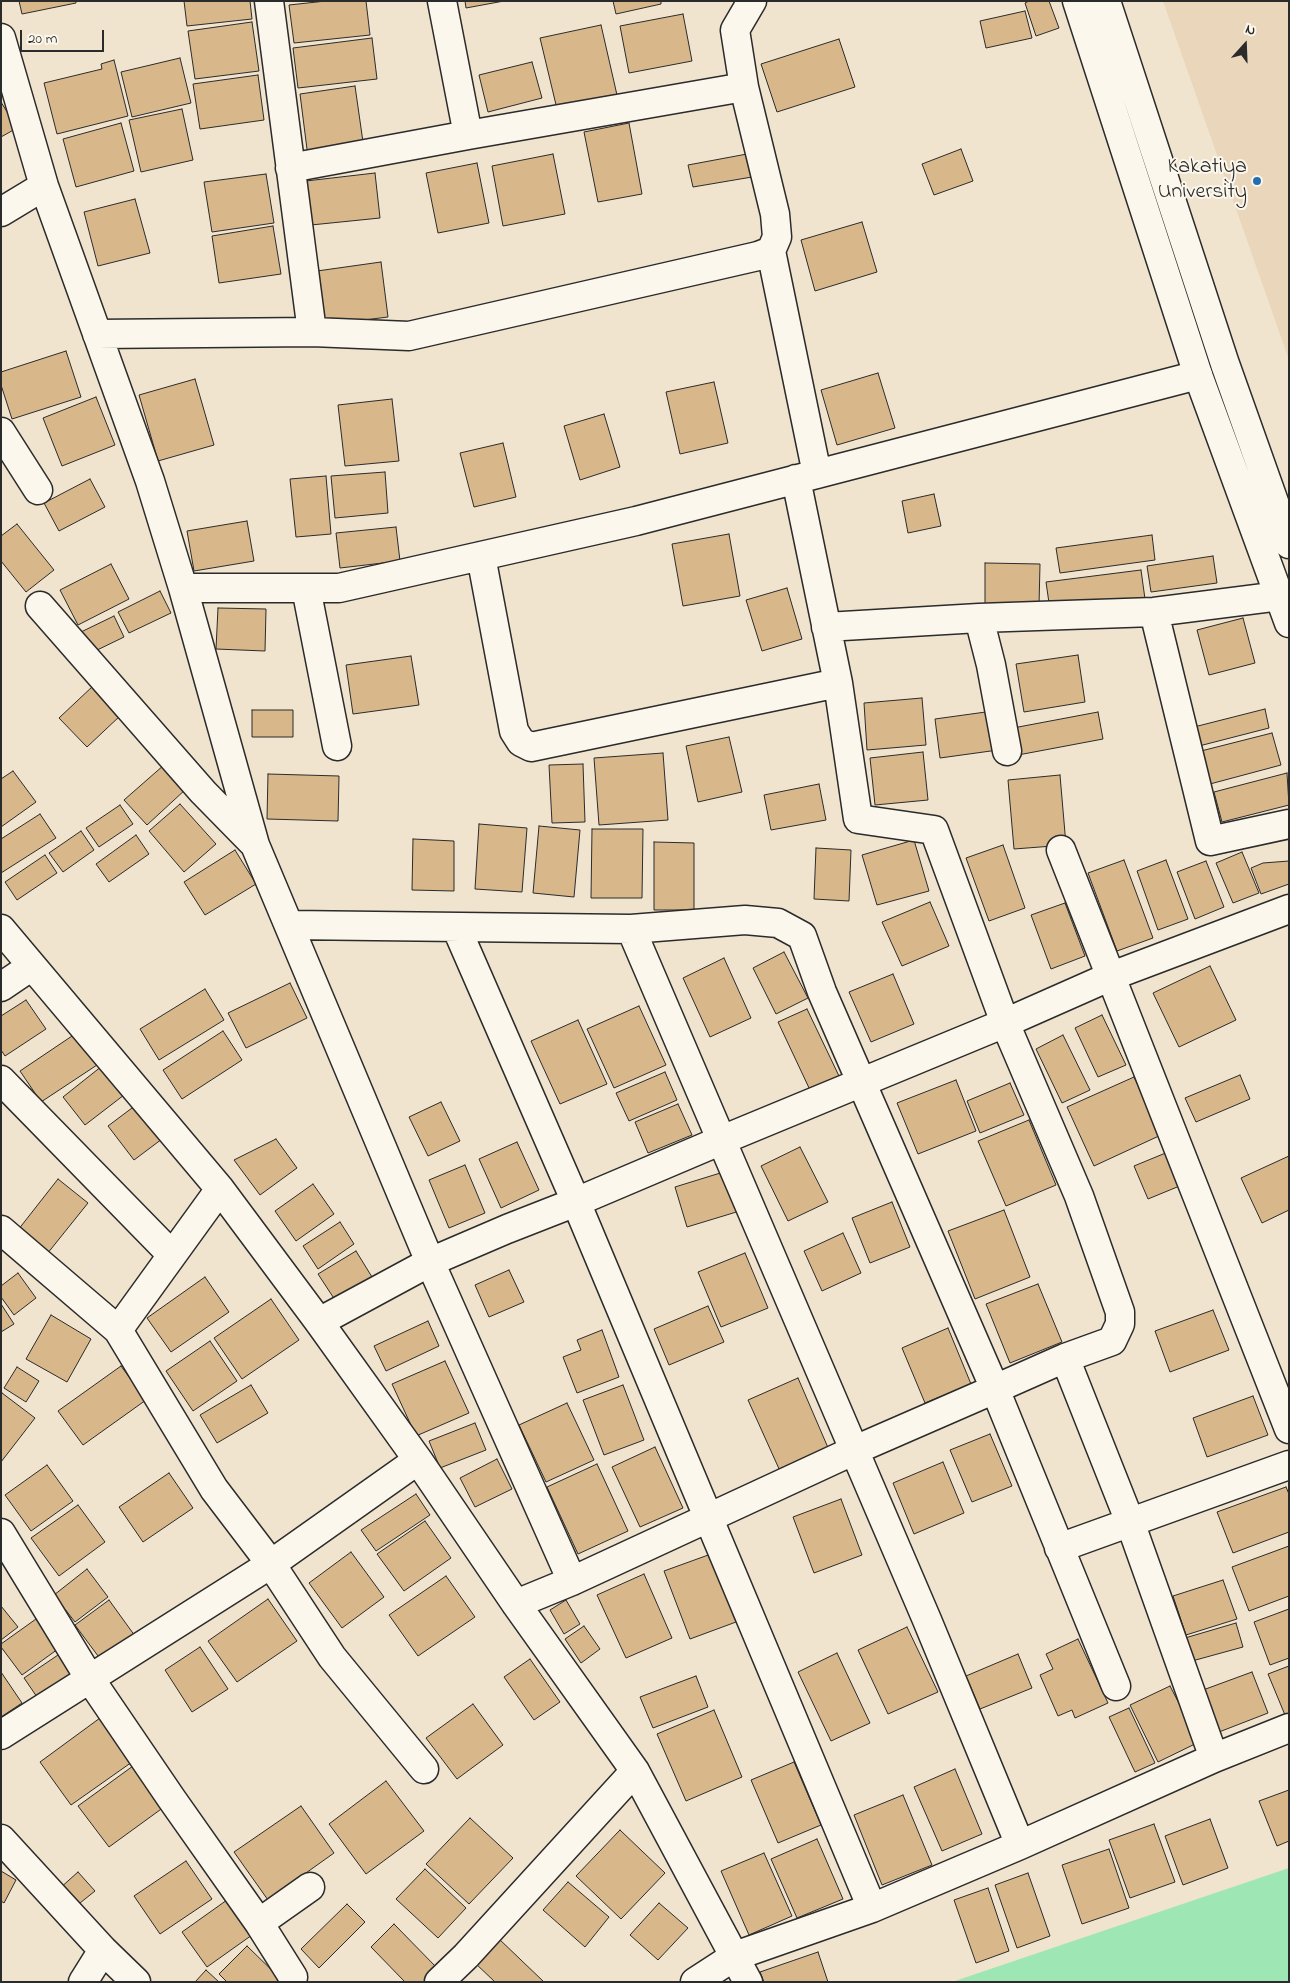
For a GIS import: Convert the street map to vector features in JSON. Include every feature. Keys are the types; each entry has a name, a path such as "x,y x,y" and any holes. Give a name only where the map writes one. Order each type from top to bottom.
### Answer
{"main road":[{"path":"269,1 312,332"},
{"path":"442,1 468,135"},
{"path":"516,1604 572,1581 706,1517 855,1450 1065,1358 1112,1341 1120,1324 1120,1312 1079,1196 1005,1022 934,830 858,819 838,684 826,627 807,477 771,251 777,238 775,214 744,87 735,30 752,1"},
{"path":"1077,1 1198,375 1289,622"},
{"path":"1106,1 1225,364 1289,544"},
{"path":"1,38 44,186 150,481 183,588 255,845 430,1262 572,1581"},
{"path":"290,168 744,87"},
{"path":"1,212 44,186"},
{"path":"97,334 312,332 409,336 758,256 771,251"},
{"path":"183,588 339,588 636,521 1198,375"},
{"path":"1,432 38,490"},
{"path":"481,556 514,731 521,742 531,747 838,684"},
{"path":"306,588 337,746"},
{"path":"826,627 979,618 1154,612 1280,596"},
{"path":"40,606 203,792 255,845"},
{"path":"1154,612 1210,841 1289,824"},
{"path":"979,618 992,665 1006,751"},
{"path":"1061,850 1109,977 1289,1429"},
{"path":"319,1322 430,1262 507,1229 576,1202 1109,977 1289,909"},
{"path":"290,925 631,929 745,920 778,923 802,936 822,992 995,1389 1116,1686"},
{"path":"456,927 576,1202 706,1517 872,1908"},
{"path":"1,928 220,1189 418,1460 516,1604 635,1771 748,1982"},
{"path":"631,929 855,1450 1020,1845"},
{"path":"1,987 32,966"},
{"path":"1,1080 172,1255"},
{"path":"118,1330 220,1189"},
{"path":"1,1230 118,1330 214,1489 271,1564 332,1657 424,1769"},
{"path":"1065,1358 1130,1522 1214,1758"},
{"path":"1,1735 271,1564 418,1460"},
{"path":"1060,1548 1289,1465"},
{"path":"1,1533 90,1679 259,1923 293,1977"},
{"path":"696,1982 735,1956 872,1908 1020,1845 1214,1758 1289,1728"},
{"path":"440,1982 635,1771"},
{"path":"1,1839 103,1950 136,1982"},
{"path":"259,1923 310,1887"},
{"path":"84,1982 103,1950"}],"shaded area":[{"name":"Kakatiya University","path":"1163,1 1289,1 1289,360"}],"green space":[{"path":"1289,1868 1289,1982 952,1982"}],"building":[{"path":"19,1 76,1 76,3 22,14"},
{"path":"184,1 250,1 252,19 187,26"},
{"path":"326,1 366,1 370,35 294,43 289,5"},
{"path":"465,1 504,1 466,8"},
{"path":"613,1 661,1 661,4 616,14"},
{"path":"1029,1 1049,1 1059,28 1036,36 1025,3"},
{"path":"1025,11 1032,38 986,48 980,21"},
{"path":"683,14 692,61 629,73 620,26"},
{"path":"252,22 259,71 195,79 188,31"},
{"path":"601,25 617,95 557,109 540,38"},
{"path":"372,38 377,79 298,88 293,48"},
{"path":"839,39 855,87 777,112 761,64"},
{"path":"180,58 191,103 132,117 121,72"},
{"path":"114,60 128,116 57,134 44,83 102,69 101,64"},
{"path":"532,62 542,98 488,112 479,75"},
{"path":"258,75 264,120 200,129 193,84"},
{"path":"355,86 364,149 308,157 300,94"},
{"path":"1,102 17,128 1,137"},
{"path":"182,109 193,160 141,172 129,120"},
{"path":"121,123 134,171 76,187 63,139"},
{"path":"629,123 642,194 598,202 584,132"},
{"path":"961,149 973,181 934,195 922,164"},
{"path":"553,154 565,214 503,226 492,166"},
{"path":"747,154 752,177 693,187 688,165"},
{"path":"477,163 489,223 438,233 426,173"},
{"path":"375,173 380,218 311,225 306,181"},
{"path":"266,174 274,223 212,232 204,182"},
{"path":"135,199 150,253 98,266 84,212"},
{"path":"862,222 877,272 815,291 801,240"},
{"path":"273,226 281,274 219,283 212,236"},
{"path":"381,262 388,317 324,325 317,271"},
{"path":"66,351 81,397 12,419 1,385 1,372"},
{"path":"878,373 895,428 837,445 821,390"},
{"path":"195,379 214,445 158,461 139,395"},
{"path":"714,382 728,443 680,454 666,392"},
{"path":"96,397 115,445 62,466 43,418"},
{"path":"392,399 399,461 345,466 338,405"},
{"path":"604,414 620,467 580,480 564,426"},
{"path":"503,443 516,497 474,507 460,453"},
{"path":"385,472 388,513 335,518 331,476"},
{"path":"326,476 331,534 296,537 290,479"},
{"path":"90,479 105,507 59,531 44,503"},
{"path":"934,494 941,526 908,533 902,501"},
{"path":"247,521 254,561 194,571 187,531"},
{"path":"17,524 54,570 26,592 1,561 1,536"},
{"path":"396,527 400,561 340,568 336,533"},
{"path":"729,534 740,596 683,606 672,544"},
{"path":"1152,535 1155,560 1060,573 1056,548"},
{"path":"1213,556 1217,583 1151,592 1147,566"},
{"path":"985,563 1040,564 1039,606 985,605"},
{"path":"111,564 129,599 78,625 60,590"},
{"path":"1141,570 1145,599 1050,610 1046,582"},
{"path":"787,588 802,639 762,651 746,600"},
{"path":"160,591 171,613 129,633 118,612"},
{"path":"218,608 266,609 265,651 216,649"},
{"path":"114,616 124,637 91,653 81,632"},
{"path":"1243,618 1255,663 1209,675 1197,630"},
{"path":"1078,655 1085,702 1024,712 1016,664"},
{"path":"411,656 419,705 353,714 346,665"},
{"path":"93,686 121,715 87,747 59,718"},
{"path":"922,698 926,745 867,750 864,703"},
{"path":"1265,709 1269,728 1199,746 1194,727"},
{"path":"252,710 293,710 293,737 252,737"},
{"path":"993,711 998,750 940,758 935,719"},
{"path":"1098,712 1103,739 1018,755 1013,728"},
{"path":"1272,733 1281,765 1210,784 1201,751"},
{"path":"729,737 742,792 698,802 686,746"},
{"path":"923,752 928,800 875,805 870,758"},
{"path":"663,753 668,820 599,825 594,758"},
{"path":"583,764 585,822 552,823 549,765"},
{"path":"164,765 186,789 147,825 124,800"},
{"path":"13,771 36,802 1,827 1,779"},
{"path":"1287,773 1289,805 1222,822 1214,792"},
{"path":"268,774 339,776 338,821 267,819"},
{"path":"1060,775 1066,845 1014,849 1008,780"},
{"path":"819,784 826,820 771,830 764,795"},
{"path":"180,804 216,844 184,872 149,831"},
{"path":"120,805 133,824 99,847 86,828"},
{"path":"40,814 56,838 1,873 1,839"},
{"path":"479,824 527,828 522,892 475,889"},
{"path":"539,826 580,830 574,897 533,893"},
{"path":"592,829 643,829 642,898 591,898"},
{"path":"81,831 94,850 63,872 49,853"},
{"path":"136,835 149,854 109,882 96,864"},
{"path":"413,839 454,841 454,891 412,890"},
{"path":"914,840 929,891 877,905 862,855"},
{"path":"654,842 694,843 694,910 654,910"},
{"path":"1003,845 1025,908 989,921 966,858"},
{"path":"816,848 851,850 849,901 814,899"},
{"path":"235,850 256,884 205,915 184,882"},
{"path":"1242,852 1259,893 1233,903 1216,863"},
{"path":"45,855 57,873 17,900 5,882"},
{"path":"1124,860 1153,938 1117,951 1088,873"},
{"path":"1166,860 1188,919 1158,930 1137,871"},
{"path":"1206,861 1224,907 1195,919 1177,872"},
{"path":"1289,861 1289,884 1261,894 1251,868 1263,863"},
{"path":"930,902 949,946 902,966 882,922"},
{"path":"1065,903 1085,956 1051,969 1031,915"},
{"path":"784,952 808,998 776,1014 753,968"},
{"path":"724,958 751,1018 710,1037 683,978"},
{"path":"1210,966 1236,1020 1179,1047 1153,993"},
{"path":"893,974 914,1024 871,1042 849,992"},
{"path":"290,983 307,1018 246,1048 228,1013"},
{"path":"205,989 224,1020 159,1060 140,1029"},
{"path":"26,1000 46,1029 5,1056 1,1050 1,1016"},
{"path":"639,1006 666,1065 614,1088 587,1029"},
{"path":"807,1009 839,1076 810,1090 778,1022"},
{"path":"1102,1015 1126,1065 1098,1077 1075,1028"},
{"path":"578,1020 607,1084 560,1104 531,1041"},
{"path":"223,1031 242,1060 182,1099 163,1070"},
{"path":"78,1032 100,1063 41,1102 20,1071"},
{"path":"1063,1035 1090,1090 1062,1103 1036,1049"},
{"path":"102,1066 124,1095 85,1125 63,1097"},
{"path":"665,1072 677,1100 629,1121 616,1093"},
{"path":"1240,1075 1250,1099 1196,1122 1185,1098"},
{"path":"1134,1077 1161,1135 1094,1166 1067,1107"},
{"path":"956,1080 976,1131 918,1154 897,1103"},
{"path":"1010,1083 1024,1115 980,1133 967,1101"},
{"path":"441,1102 460,1141 428,1156 409,1117"},
{"path":"678,1104 692,1135 648,1153 635,1122"},
{"path":"136,1105 162,1139 134,1160 108,1126"},
{"path":"1029,1120 1056,1185 1006,1206 978,1141"},
{"path":"276,1139 297,1168 260,1195 234,1160"},
{"path":"517,1142 539,1190 501,1208 479,1159"},
{"path":"800,1147 828,1202 788,1221 761,1166"},
{"path":"1168,1152 1182,1185 1148,1199 1134,1166"},
{"path":"1289,1156 1289,1210 1262,1223 1241,1178"},
{"path":"465,1165 485,1213 449,1228 429,1180"},
{"path":"730,1170 743,1210 687,1227 675,1187"},
{"path":"58,1179 88,1203 47,1254 18,1230"},
{"path":"313,1184 334,1214 296,1241 275,1211"},
{"path":"892,1202 910,1247 870,1263 852,1218"},
{"path":"1004,1210 1030,1277 975,1299 948,1231"},
{"path":"340,1222 354,1244 318,1269 303,1246"},
{"path":"843,1233 861,1273 822,1291 804,1251"},
{"path":"356,1251 372,1277 335,1300 318,1274"},
{"path":"745,1253 768,1308 721,1327 698,1272"},
{"path":"509,1270 524,1302 489,1317 475,1285"},
{"path":"18,1273 36,1298 14,1315 1,1297 1,1286"},
{"path":"205,1277 229,1312 171,1352 147,1318"},
{"path":"1038,1284 1062,1342 1010,1363 986,1304"},
{"path":"271,1299 299,1340 242,1379 214,1338"},
{"path":"1,1304 14,1324 1,1332"},
{"path":"708,1306 724,1342 669,1365 654,1329"},
{"path":"1213,1310 1229,1350 1170,1372 1155,1331"},
{"path":"51,1315 91,1339 67,1382 26,1359"},
{"path":"428,1321 439,1346 386,1371 374,1346"},
{"path":"948,1328 971,1384 925,1403 902,1348"},
{"path":"602,1330 619,1377 577,1393 563,1357 581,1350 577,1340"},
{"path":"210,1341 237,1381 193,1411 166,1371"},
{"path":"445,1361 469,1413 416,1436 392,1384"},
{"path":"121,1366 146,1400 83,1445 58,1411"},
{"path":"17,1367 39,1381 26,1402 4,1388"},
{"path":"798,1378 829,1450 780,1471 748,1400"},
{"path":"251,1385 268,1413 217,1443 200,1415"},
{"path":"623,1385 644,1440 604,1455 583,1400"},
{"path":"2,1393 35,1418 1,1462 1,1395"},
{"path":"1253,1396 1268,1435 1207,1457 1193,1418"},
{"path":"567,1403 594,1460 546,1482 519,1425"},
{"path":"475,1423 486,1450 440,1468 429,1441"},
{"path":"990,1434 1012,1486 972,1502 950,1450"},
{"path":"655,1447 683,1508 640,1527 612,1467"},
{"path":"497,1459 512,1489 475,1507 460,1478"},
{"path":"943,1462 964,1513 914,1534 893,1483"},
{"path":"597,1464 628,1531 578,1554 547,1487"},
{"path":"47,1465 73,1501 31,1531 5,1495"},
{"path":"169,1473 193,1508 143,1542 119,1507"},
{"path":"1286,1487 1289,1494 1289,1532 1233,1553 1217,1512"},
{"path":"416,1494 430,1515 376,1551 361,1530"},
{"path":"841,1499 862,1555 814,1573 793,1517"},
{"path":"78,1505 105,1542 59,1576 31,1538"},
{"path":"425,1521 451,1558 404,1591 377,1554"},
{"path":"1289,1546 1289,1596 1249,1611 1232,1567"},
{"path":"351,1552 384,1597 342,1628 309,1583"},
{"path":"711,1554 736,1622 690,1639 664,1571"},
{"path":"87,1569 108,1597 75,1622 54,1595"},
{"path":"644,1574 672,1638 626,1658 597,1595"},
{"path":"446,1576 475,1617 418,1656 389,1615"},
{"path":"1223,1580 1237,1619 1186,1635 1173,1596"},
{"path":"268,1599 297,1641 237,1682 208,1641"},
{"path":"109,1600 135,1636 101,1660 75,1625"},
{"path":"566,1600 580,1624 564,1634 550,1610"},
{"path":"1,1606 18,1627 1,1640"},
{"path":"1289,1609 1289,1658 1270,1665 1254,1622"},
{"path":"36,1619 58,1649 22,1675 1,1647 1,1644"},
{"path":"1236,1623 1243,1647 1192,1661 1185,1638"},
{"path":"584,1626 600,1649 581,1663 565,1639"},
{"path":"907,1627 938,1692 888,1714 858,1650"},
{"path":"1078,1639 1108,1703 1075,1718 1072,1710 1058,1716 1040,1675 1053,1669 1046,1654"},
{"path":"200,1647 228,1689 192,1712 165,1670"},
{"path":"61,1653 73,1672 37,1697 24,1678"},
{"path":"837,1653 870,1723 831,1741 798,1672"},
{"path":"1018,1654 1032,1688 980,1709 966,1676"},
{"path":"530,1659 560,1702 534,1720 504,1677"},
{"path":"1289,1666 1289,1714 1285,1715 1268,1674"},
{"path":"1,1672 22,1703 1,1717"},
{"path":"1252,1672 1268,1713 1219,1732 1203,1690"},
{"path":"696,1676 708,1707 653,1728 640,1697"},
{"path":"1170,1686 1199,1742 1158,1762 1130,1705"},
{"path":"473,1704 503,1745 457,1779 426,1738"},
{"path":"1129,1708 1155,1763 1135,1772 1109,1717"},
{"path":"714,1710 742,1777 686,1801 657,1734"},
{"path":"100,1718 132,1762 71,1805 40,1762"},
{"path":"794,1762 821,1825 778,1843 751,1780"},
{"path":"133,1766 164,1807 109,1847 78,1806"},
{"path":"955,1769 982,1834 942,1851 914,1787"},
{"path":"386,1781 424,1831 366,1874 329,1824"},
{"path":"1289,1790 1289,1841 1277,1846 1259,1801"},
{"path":"903,1795 932,1865 882,1885 854,1815"},
{"path":"301,1806 334,1853 268,1900 234,1852"},
{"path":"470,1818 513,1858 469,1904 426,1864"},
{"path":"1210,1819 1228,1868 1183,1885 1165,1836"},
{"path":"1154,1824 1175,1882 1130,1898 1109,1840"},
{"path":"620,1830 665,1873 621,1919 576,1876"},
{"path":"817,1839 843,1899 797,1918 771,1859"},
{"path":"1109,1849 1129,1908 1082,1924 1062,1865"},
{"path":"764,1853 792,1916 749,1935 721,1871"},
{"path":"186,1861 212,1899 160,1934 134,1896"},
{"path":"425,1869 466,1908 438,1938 396,1899"},
{"path":"1,1871 16,1880 4,1903 1,1901"},
{"path":"78,1872 95,1891 75,1907 59,1889"},
{"path":"1028,1873 1050,1936 1017,1948 995,1885"},
{"path":"568,1882 609,1917 585,1947 543,1910"},
{"path":"988,1888 1009,1951 976,1963 954,1900"},
{"path":"227,1900 252,1935 207,1967 182,1932"},
{"path":"659,1903 688,1928 658,1960 630,1935"},
{"path":"347,1904 365,1922 319,1968 301,1949"},
{"path":"394,1924 438,1969 425,1982 405,1982 371,1947"},
{"path":"497,1937 544,1982 495,1982 474,1962"},
{"path":"247,1946 284,1982 227,1982 219,1974"},
{"path":"818,1952 828,1982 764,1982 760,1972"},
{"path":"206,1970 219,1982 195,1982"}],"place":[{"name":"Kakatiya University","path":"1257,181"}]}
